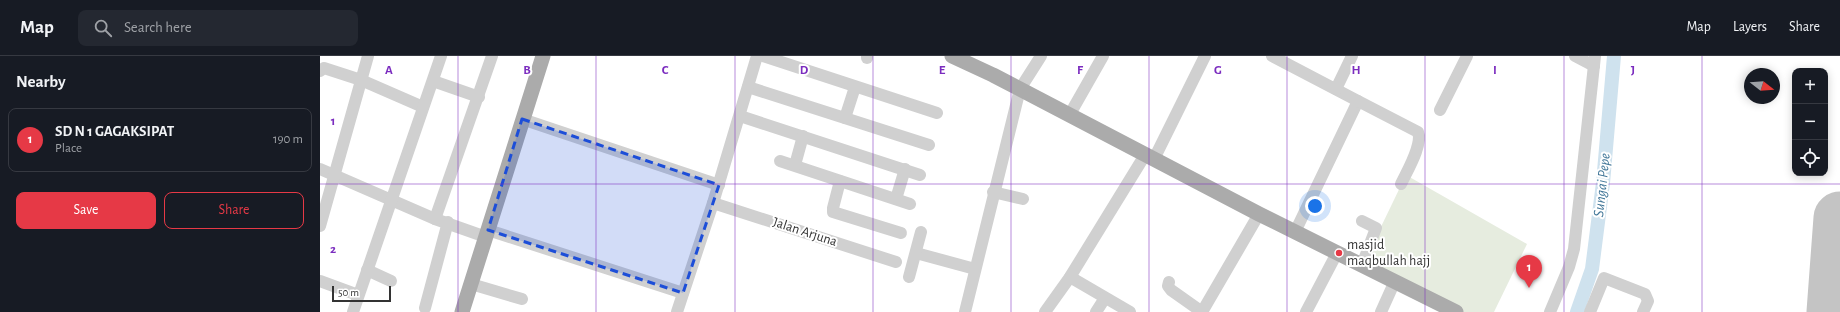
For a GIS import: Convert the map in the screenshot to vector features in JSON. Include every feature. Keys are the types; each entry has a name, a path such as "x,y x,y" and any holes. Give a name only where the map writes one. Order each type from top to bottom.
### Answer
{"main road":[{"path":"462,312 543,56"},
{"path":"952,56 1070,114 1149,157 1337,254 1456,312"}],"street":[{"path":"320,226 368,56"},
{"path":"353,312 366,270 441,56"},
{"path":"434,219 479,97 492,56"},
{"path":"677,312 719,185 758,56"},
{"path":"762,56 937,113"},
{"path":"965,312 993,192 1020,89 1041,56"},
{"path":"1070,114 1103,56"},
{"path":"1045,312 1070,277 1149,157 1205,56"},
{"path":"1272,56 1296,61 1336,89 1418,132 1419,141 1401,184"},
{"path":"1336,89 1352,56"},
{"path":"1440,110 1467,56"},
{"path":"1550,312 1574,250 1595,61 1575,56"},
{"path":"320,71 324,68 361,80 424,107"},
{"path":"433,81 479,97"},
{"path":"748,87 929,145"},
{"path":"845,118 855,87"},
{"path":"1295,232 1358,100"},
{"path":"740,116 920,175"},
{"path":"522,119 719,185"},
{"path":"794,165 803,136"},
{"path":"780,161 910,204"},
{"path":"320,169 392,199 434,219 683,293"},
{"path":"896,199 905,169"},
{"path":"840,181 833,208 834,212 901,233"},
{"path":"993,192 1023,199"},
{"name":"Jalan Arjuna","path":"713,203 896,262"},
{"path":"1169,282 1168,286 1171,290 1202,312 1259,214"},
{"path":"1362,221 1376,228 1362,265"},
{"path":"425,308 448,222"},
{"path":"910,278 921,232"},
{"path":"916,253 975,268"},
{"path":"1306,312 1337,254"},
{"path":"366,270 391,281"},
{"path":"1070,277 1130,312"},
{"path":"1590,312 1604,278 1645,294 1648,301 1643,312"},
{"path":"320,281 358,295"},
{"path":"1381,312 1395,281"},
{"path":"471,284 522,299"},
{"path":"1096,312 1105,298"}],"highlighted area":[{"path":"522,119 719,185 683,293 488,230"}],"shaded area":[{"path":"1406,175 1527,244 1494,312 1461,312 1364,262"}],"waterway":[{"name":"Sungai Pepe","path":"1577,312 1592,269 1603,183 1614,56"}],"taxiway":[{"path":"1834,294 1837,312"}],"runway":[{"path":"1833,312 1840,218"}],"place":[{"name":"masjid maqbullah hajj","path":"1339,253"},
{"name":"SD N 1 GAGAKSIPAT","path":"1529,288"}]}
